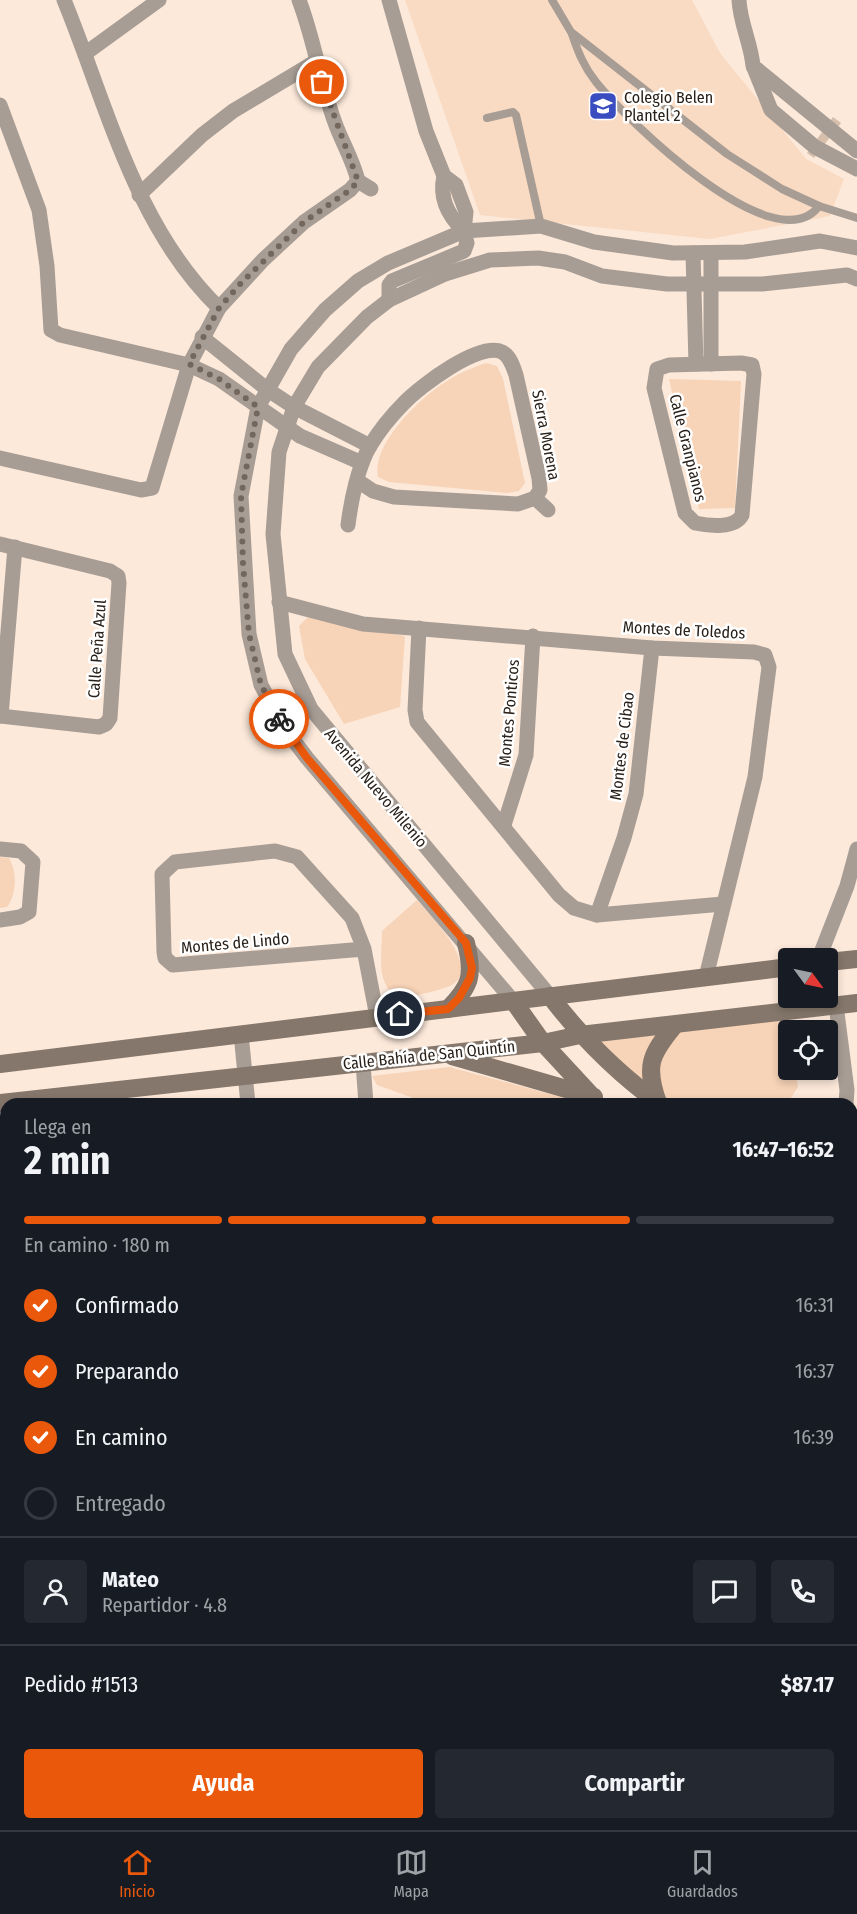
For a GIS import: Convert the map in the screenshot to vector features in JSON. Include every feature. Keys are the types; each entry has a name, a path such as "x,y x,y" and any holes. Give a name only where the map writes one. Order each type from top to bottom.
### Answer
{"street":[{"path":"64,0 139,195 179,262 219,308"},
{"path":"86,53 159,0"},
{"path":"0,458 147,490 154,485 189,364 219,308 263,260 304,222 350,190 365,185 334,122 315,62 308,24 299,0"},
{"path":"389,0 426,131 444,176 456,185 465,212 464,231 467,243 464,251 392,281 389,285 389,300"},
{"path":"739,0 740,17 752,50 753,66 771,110 815,147 857,169"},
{"path":"139,195 202,135 232,111 315,62"},
{"path":"753,66 857,151"},
{"path":"0,105 39,210 47,266 51,330 60,335 189,364 219,379 285,428 363,463"},
{"name":"Avenida Nuevo Milenio","path":"596,1098 543,1043 514,1002 466,943 296,744 285,729 261,685 249,634 241,496 258,407 291,349 325,310 358,281 398,259 464,231 541,226 604,244 711,254 820,241 857,248"},
{"path":"693,253 703,364"},
{"path":"703,364 711,284 711,254"},
{"name":"Avenida Nuevo Milenio","path":"653,1098 602,1058 580,1035 311,709 285,654 279,602 273,534 274,482 285,428 294,407 318,367 337,345 389,300 445,274 490,260 538,258 565,262 602,276 667,284 762,284 847,275 857,279"},
{"path":"202,337 268,390 294,407 370,446"},
{"name":"Sierra Morena","path":"508,348 516,375 540,490 535,498 518,504 394,497 373,491 358,481 370,446 405,402 432,380 477,353 508,348"},
{"name":"Calle Granpianos","path":"703,364 747,364 752,365 754,370 742,515 732,524 703,525 687,518 654,388 657,369 669,365 703,364"},
{"path":"348,525 350,504 358,481"},
{"path":"535,498 548,510"},
{"name":"Calle Peña Azul","path":"8,546 110,571 118,576 110,718 106,724 99,727 1,716 8,546"},
{"name":"Montes de Toledos","path":"279,602 363,624 534,636 652,648 754,652 765,655 768,662 755,777 706,977"},
{"path":"419,628 415,710 417,722 504,825 558,895 574,908 597,915 723,904"},
{"name":"Montes Ponticos","path":"504,825 526,754 534,636"},
{"name":"Montes de Cibao","path":"597,915 636,794 652,648"},
{"path":"0,849 21,851 33,862 29,912 20,917 0,920"},
{"path":"824,948 852,885 857,849"},
{"name":"Montes de Lindo","path":"364,949 173,966 165,958 164,952 162,874 176,862 275,851 291,854 351,918 364,949 377,1017"},
{"path":"448,1009 465,990 470,978 472,968 466,943"},
{"path":"838,961 857,959"},
{"path":"0,1064 778,968"},
{"name":"Calle Bahía de San Quintín","path":"838,1005 857,1003"},
{"name":"Calle Bahía de San Quintín","path":"42,1098 244,1074 543,1043 580,1035 674,1026 813,1008"},
{"path":"836,1008 848,1089 847,1098"},
{"path":"657,1098 652,1085 651,1062 659,1045 674,1026"},
{"path":"241,1034 247,1098"},
{"path":"442,1053 589,1098"},
{"path":"363,1063 366,1098"}],"lane":[{"path":"552,0 571,32 581,62 597,83 651,140 708,183 753,212 781,221 806,218 819,206"},
{"path":"571,32 727,154 782,189 819,206 857,218"},
{"path":"487,118 513,112 516,115 541,226"}],"shaded area":[{"name":"Colegio Belen Plantel 2","path":"405,0 692,0 720,53 806,159 844,179 830,216 710,239 480,215"},
{"path":"486,363 497,366 503,379 525,483 519,491 507,493 389,482 378,477 378,464 382,451 389,437 410,411 449,380"},
{"path":"669,379 741,381 735,508 699,509"},
{"path":"308,617 405,636 400,707 344,724 305,659 299,626"},
{"path":"0,857 9,858 12,863 15,882 10,902 7,907 0,908"},
{"path":"417,900 451,942 458,955 461,968 459,978 450,986 399,999 391,993 383,977 382,931"},
{"path":"785,1011 786,1020 778,1020 778,1080 797,1080 798,1087 791,1098 652,1098 587,1034"},
{"path":"449,1067 565,1098 413,1098 377,1085 372,1076"}],"building":[{"path":"833,117 841,123 814,158 807,153"}],"way so far":[{"path":"279,719 261,685 249,634 243,564 241,496 243,472 258,407 219,379 189,364 219,308 242,282 304,222 350,190 358,181 355,168 334,122 322,82"}],"place":[{"name":"Colegio Belen Plantel 2","path":"603,106"}],"route":[{"path":"279,719 307,758 466,943 472,968 465,990 459,998 448,1009 400,1014"}]}
